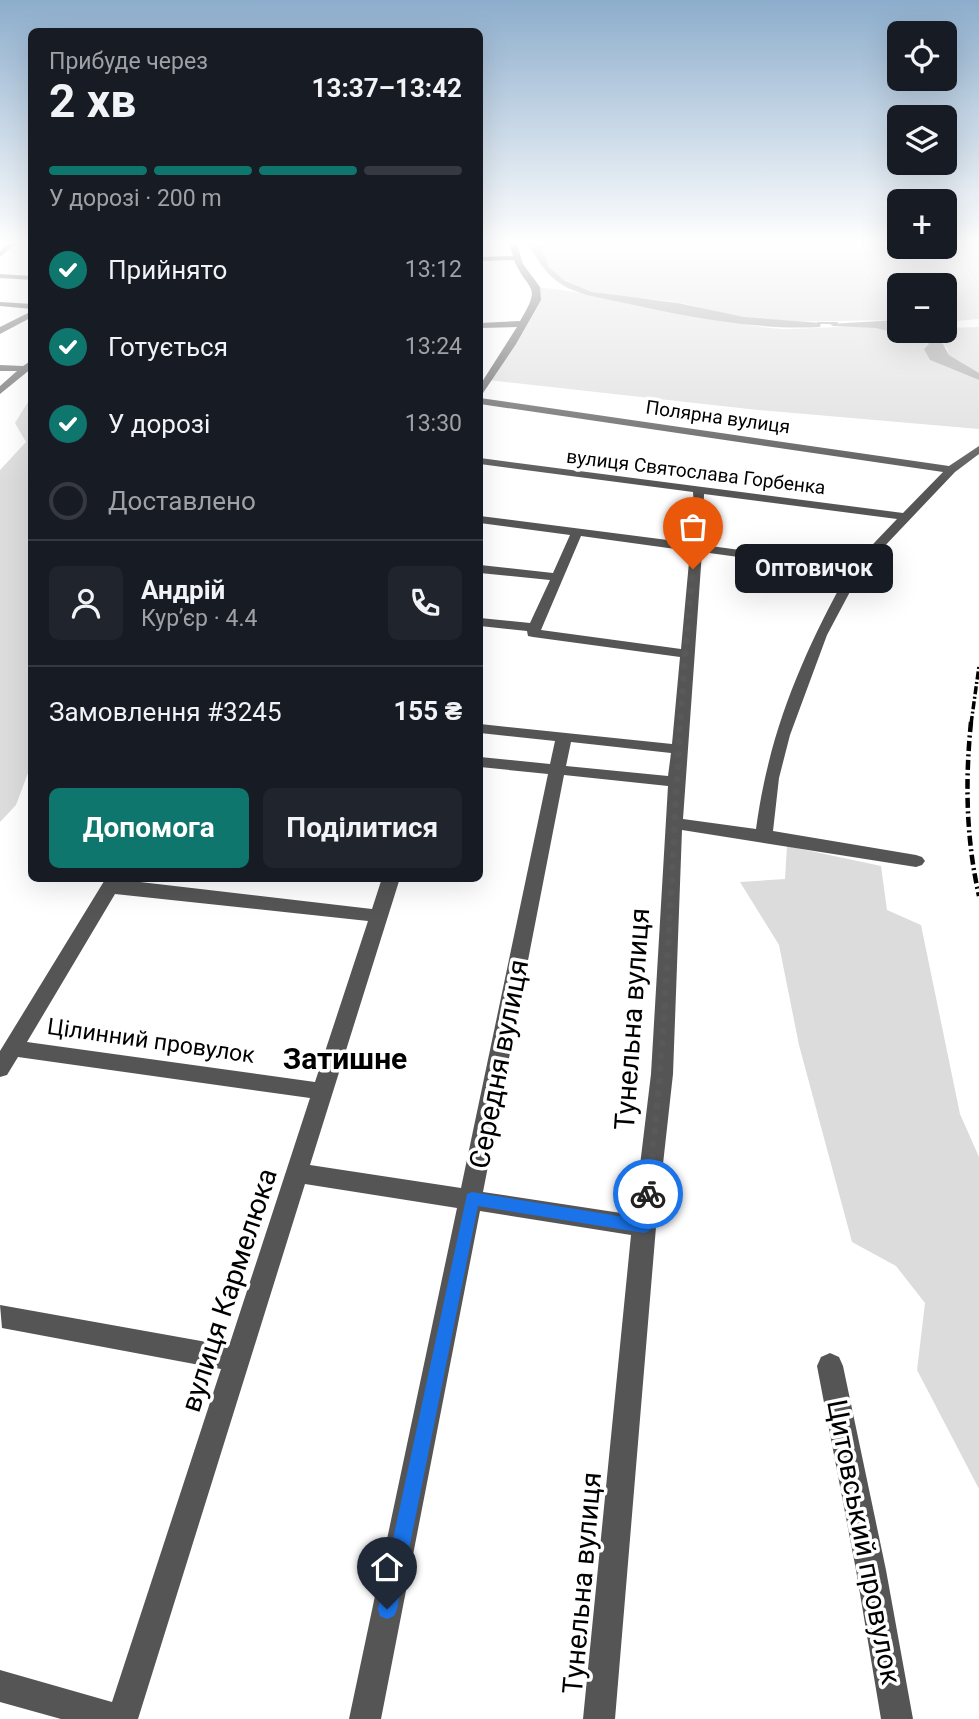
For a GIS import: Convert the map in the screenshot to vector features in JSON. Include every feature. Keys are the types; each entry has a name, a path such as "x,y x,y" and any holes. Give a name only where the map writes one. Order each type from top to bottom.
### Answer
{"street":[{"path":"483,325 514,324"},
{"path":"483,386 524,324"},
{"path":"0,368 28,366"},
{"path":"0,391 28,366"},
{"name":"Полярна вулиця","path":"483,401 951,470"},
{"path":"764,835 771,778 782,735 820,635 856,569 951,470 979,449"},
{"name":"вулиця Святослава Горбенка","path":"483,461 907,516"},
{"name":"Тунельна вулиця","path":"599,1719 644,1227 662,1074 673,823 700,507 698,490"},
{"path":"483,519 856,569"},
{"path":"577,533 533,633 686,654"},
{"path":"483,569 558,577"},
{"path":"483,622 535,628"},
{"path":"483,728 678,748"},
{"name":"Середня вулиця","path":"365,1719 564,737"},
{"path":"483,762 676,782"},
{"path":"673,823 764,835 916,861"},
{"name":"вулиця Кармелюка","path":"122,1719 390,882"},
{"path":"0,1069 112,883 379,916"},
{"name":"Цілинний провулок","path":"13,1048 324,1092"},
{"path":"298,1173 644,1227"},
{"path":"2,1316 237,1360"},
{"name":"Цитовський провулок","path":"830,1366 871,1570 897,1719"},
{"path":"0,1686 116,1719"}],"shaded area":[{"path":"523,324 747,324 783,329 859,327 887,329 887,343 926,343 929,345 930,360 979,380 979,429 758,410 488,380"},
{"path":"744,324 821,324 820,327"},
{"path":"830,324 887,324 887,331"},
{"path":"979,327 979,373 949,355 947,348 941,343 957,343 957,328"},
{"path":"942,343 949,355 979,373 979,380 930,360 924,349 929,344"},
{"path":"28,402 28,773 16,805 0,822 0,470 26,442 15,423"},
{"path":"787,846 881,866 887,910 921,925 960,1114 979,1157 979,1489 917,1370 925,1303 896,1266 852,1242 799,1045 779,945 740,882 785,879"}],"railway":[{"path":"971,724 979,666"},
{"path":"971,722 968,809 971,853 979,896"}],"way so far":[{"path":"648,1194 662,1074 673,823 693,569"}],"place":[{"name":"Оптовичок","path":"693,569"}],"district":[{"name":"Затишне","path":"345,1058"}],"route":[{"path":"387,1609 472,1199 644,1227 648,1194"}]}
